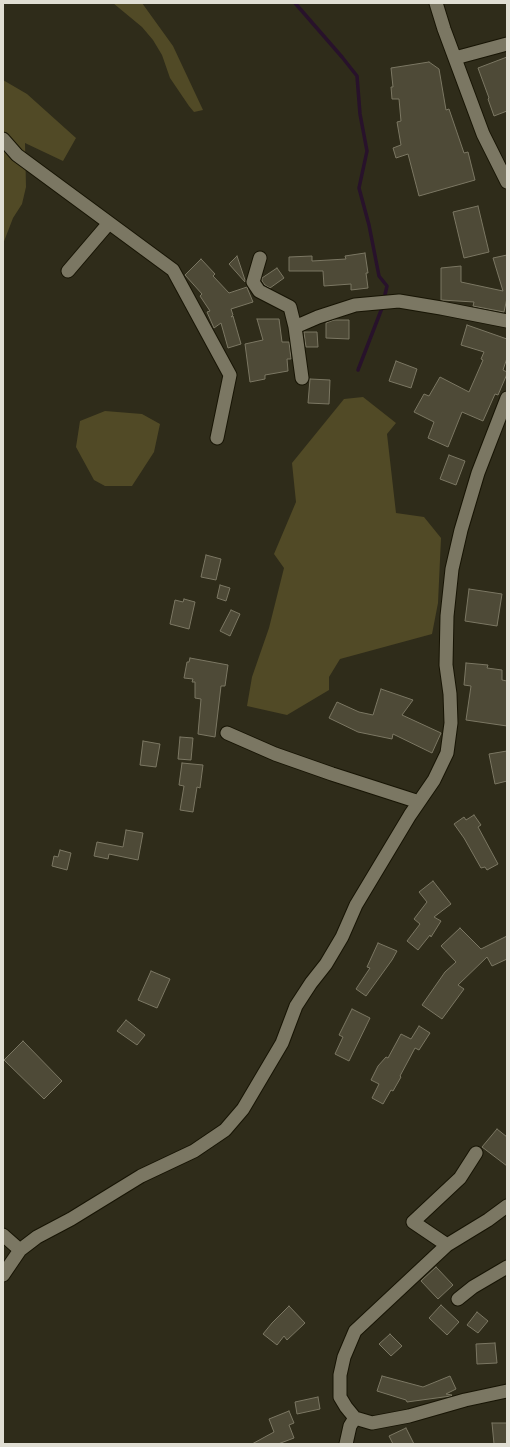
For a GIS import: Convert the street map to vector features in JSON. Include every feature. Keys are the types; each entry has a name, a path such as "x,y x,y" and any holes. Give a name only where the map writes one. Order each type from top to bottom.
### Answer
{"street":[{"path":"436,3 483,134 507,182"},
{"path":"455,58 507,44"},
{"path":"3,139 17,155 173,270 230,375 217,438"},
{"path":"68,271 109,223"},
{"path":"260,258 253,282 259,291 290,307 296,328 302,378"},
{"path":"296,328 318,318 355,305 399,301 507,321"},
{"path":"3,1275 20,1250 37,1237 71,1219 130,1182 194,1152 225,1130 243,1110 282,1043 296,1006 326,964 342,937 356,905 434,780 448,753 451,723 450,694 446,665 446,623 452,569 461,530 478,473 507,398"},
{"path":"227,733 275,754 419,802"},
{"path":"447,1245 413,1222 460,1178 476,1153"},
{"path":"507,1206 488,1220 447,1245 355,1331 344,1357 340,1375 340,1397 346,1408 355,1418 372,1422 409,1416 465,1400 507,1391"},
{"path":"3,1235 20,1250"},
{"path":"458,1299 473,1286 507,1267"},
{"path":"346,1444 350,1426 355,1418"}],"shaded area":[{"path":"113,3 142,3 173,46 203,110 194,112 170,78 162,55 153,40 142,27"},
{"path":"3,80 27,94 76,138 63,161 25,143 26,187 22,204 13,218 3,244"},
{"path":"363,397 396,423 387,434 396,513 424,517 441,538 438,603 432,634 340,659 329,677 329,690 287,715 247,706 252,677 269,628 284,568 274,554 296,502 292,463 344,399"},
{"path":"105,411 142,414 160,424 154,452 132,486 105,486 94,480 76,447 80,421"}],"building":[{"path":"507,57 507,111 494,116 478,68"},
{"path":"429,62 439,69 446,110 449,109 464,153 468,152 475,180 419,196 408,154 396,158 393,148 401,145 397,122 401,121 399,99 392,99 391,87 393,87 391,68"},
{"path":"478,206 489,252 464,258 453,212"},
{"path":"365,253 368,273 366,273 368,288 351,290 351,284 324,286 323,271 289,271 289,257 312,256 312,261 346,259 345,256"},
{"path":"507,255 507,298 504,312 473,306 474,302 441,300 441,268 461,266 461,282 503,291 493,258"},
{"path":"237,256 245,280 245,282 229,264"},
{"path":"201,259 215,274 213,276 229,293 247,287 253,302 231,309 233,315 231,317 233,316 241,344 228,348 221,323 214,328 207,312 210,311 200,296 202,294 185,275"},
{"path":"277,268 284,278 270,288 265,285 262,278"},
{"path":"257,319 279,319 282,342 289,342 291,359 287,359 288,371 265,375 265,379 250,382 245,344 263,340"},
{"path":"334,320 349,320 349,339 326,338 326,323"},
{"path":"467,325 507,339 507,358 503,370 507,372 507,374 498,395 495,394 483,421 462,412 448,447 428,438 434,422 414,412 424,394 429,396 440,377 469,392 483,360 481,359 484,352 461,345"},
{"path":"304,332 317,332 318,347 306,347"},
{"path":"396,361 417,369 411,388 389,381"},
{"path":"310,379 330,380 329,404 308,403"},
{"path":"449,455 465,461 456,485 440,479"},
{"path":"206,555 221,559 216,580 201,577"},
{"path":"220,585 230,588 226,601 217,598"},
{"path":"469,589 502,594 497,626 465,621"},
{"path":"184,599 195,602 189,629 170,624 175,600 183,602"},
{"path":"231,610 240,614 230,636 220,631"},
{"path":"190,658 228,665 225,686 221,686 215,737 198,734 201,699 195,698 195,682 192,682 193,679 184,678 187,662 189,662"},
{"path":"466,663 488,665 487,668 502,670 502,680 507,681 507,726 466,720 471,686 464,685"},
{"path":"381,689 413,700 402,715 441,733 432,753 393,734 392,739 358,732 329,718 337,702 359,712 373,715"},
{"path":"180,737 193,738 191,760 178,759"},
{"path":"143,741 160,744 156,767 140,765"},
{"path":"507,751 507,781 495,784 489,754"},
{"path":"182,763 203,765 200,788 197,787 193,812 180,810 184,786 179,785"},
{"path":"474,815 481,825 478,827 498,864 487,870 485,867 481,868 464,838 454,824 464,817 466,820"},
{"path":"126,830 143,833 138,860 109,854 108,859 94,856 97,842 123,847"},
{"path":"60,850 71,853 67,870 52,866 54,856 58,857"},
{"path":"433,881 451,904 434,917 441,921 431,937 430,935 418,950 407,941 420,924 414,919 427,902 419,892"},
{"path":"460,928 481,949 507,936 507,959 492,966 487,957 458,985 464,989 442,1019 422,1005 445,972 456,962 441,946"},
{"path":"378,943 397,951 366,996 356,989 370,968 367,967"},
{"path":"151,971 170,979 157,1008 138,1000"},
{"path":"352,1009 370,1018 349,1061 335,1054 343,1037 339,1035"},
{"path":"126,1020 145,1035 137,1045 117,1031"},
{"path":"419,1026 430,1033 419,1050 415,1048 393,1091 391,1090 383,1104 372,1098 379,1084 371,1080 378,1066 386,1057 388,1058 401,1034 411,1039"},
{"path":"23,1041 62,1081 44,1099 4,1060"},
{"path":"497,1129 507,1137 507,1166 482,1147"},
{"path":"436,1267 453,1285 438,1299 421,1281"},
{"path":"441,1305 459,1322 447,1335 429,1318"},
{"path":"289,1306 305,1323 287,1340 284,1336 277,1345 263,1334"},
{"path":"477,1312 488,1321 478,1333 467,1325"},
{"path":"390,1334 402,1346 391,1356 379,1344"},
{"path":"495,1343 497,1363 477,1364 476,1344"},
{"path":"382,1376 423,1387 450,1376 456,1389 446,1394 452,1395 451,1396 407,1402 406,1400 377,1391"},
{"path":"318,1397 320,1409 297,1414 295,1402"},
{"path":"289,1411 294,1423 289,1425 294,1438 278,1444 252,1444 274,1432 269,1419"},
{"path":"492,1423 507,1423 507,1444 494,1444"},
{"path":"406,1428 414,1444 393,1444 389,1436"}],"waterway":[{"path":"295,3 357,76 360,114 367,151 359,188 369,225 379,276 387,286 384,299"},
{"path":"358,370 382,308"}]}
